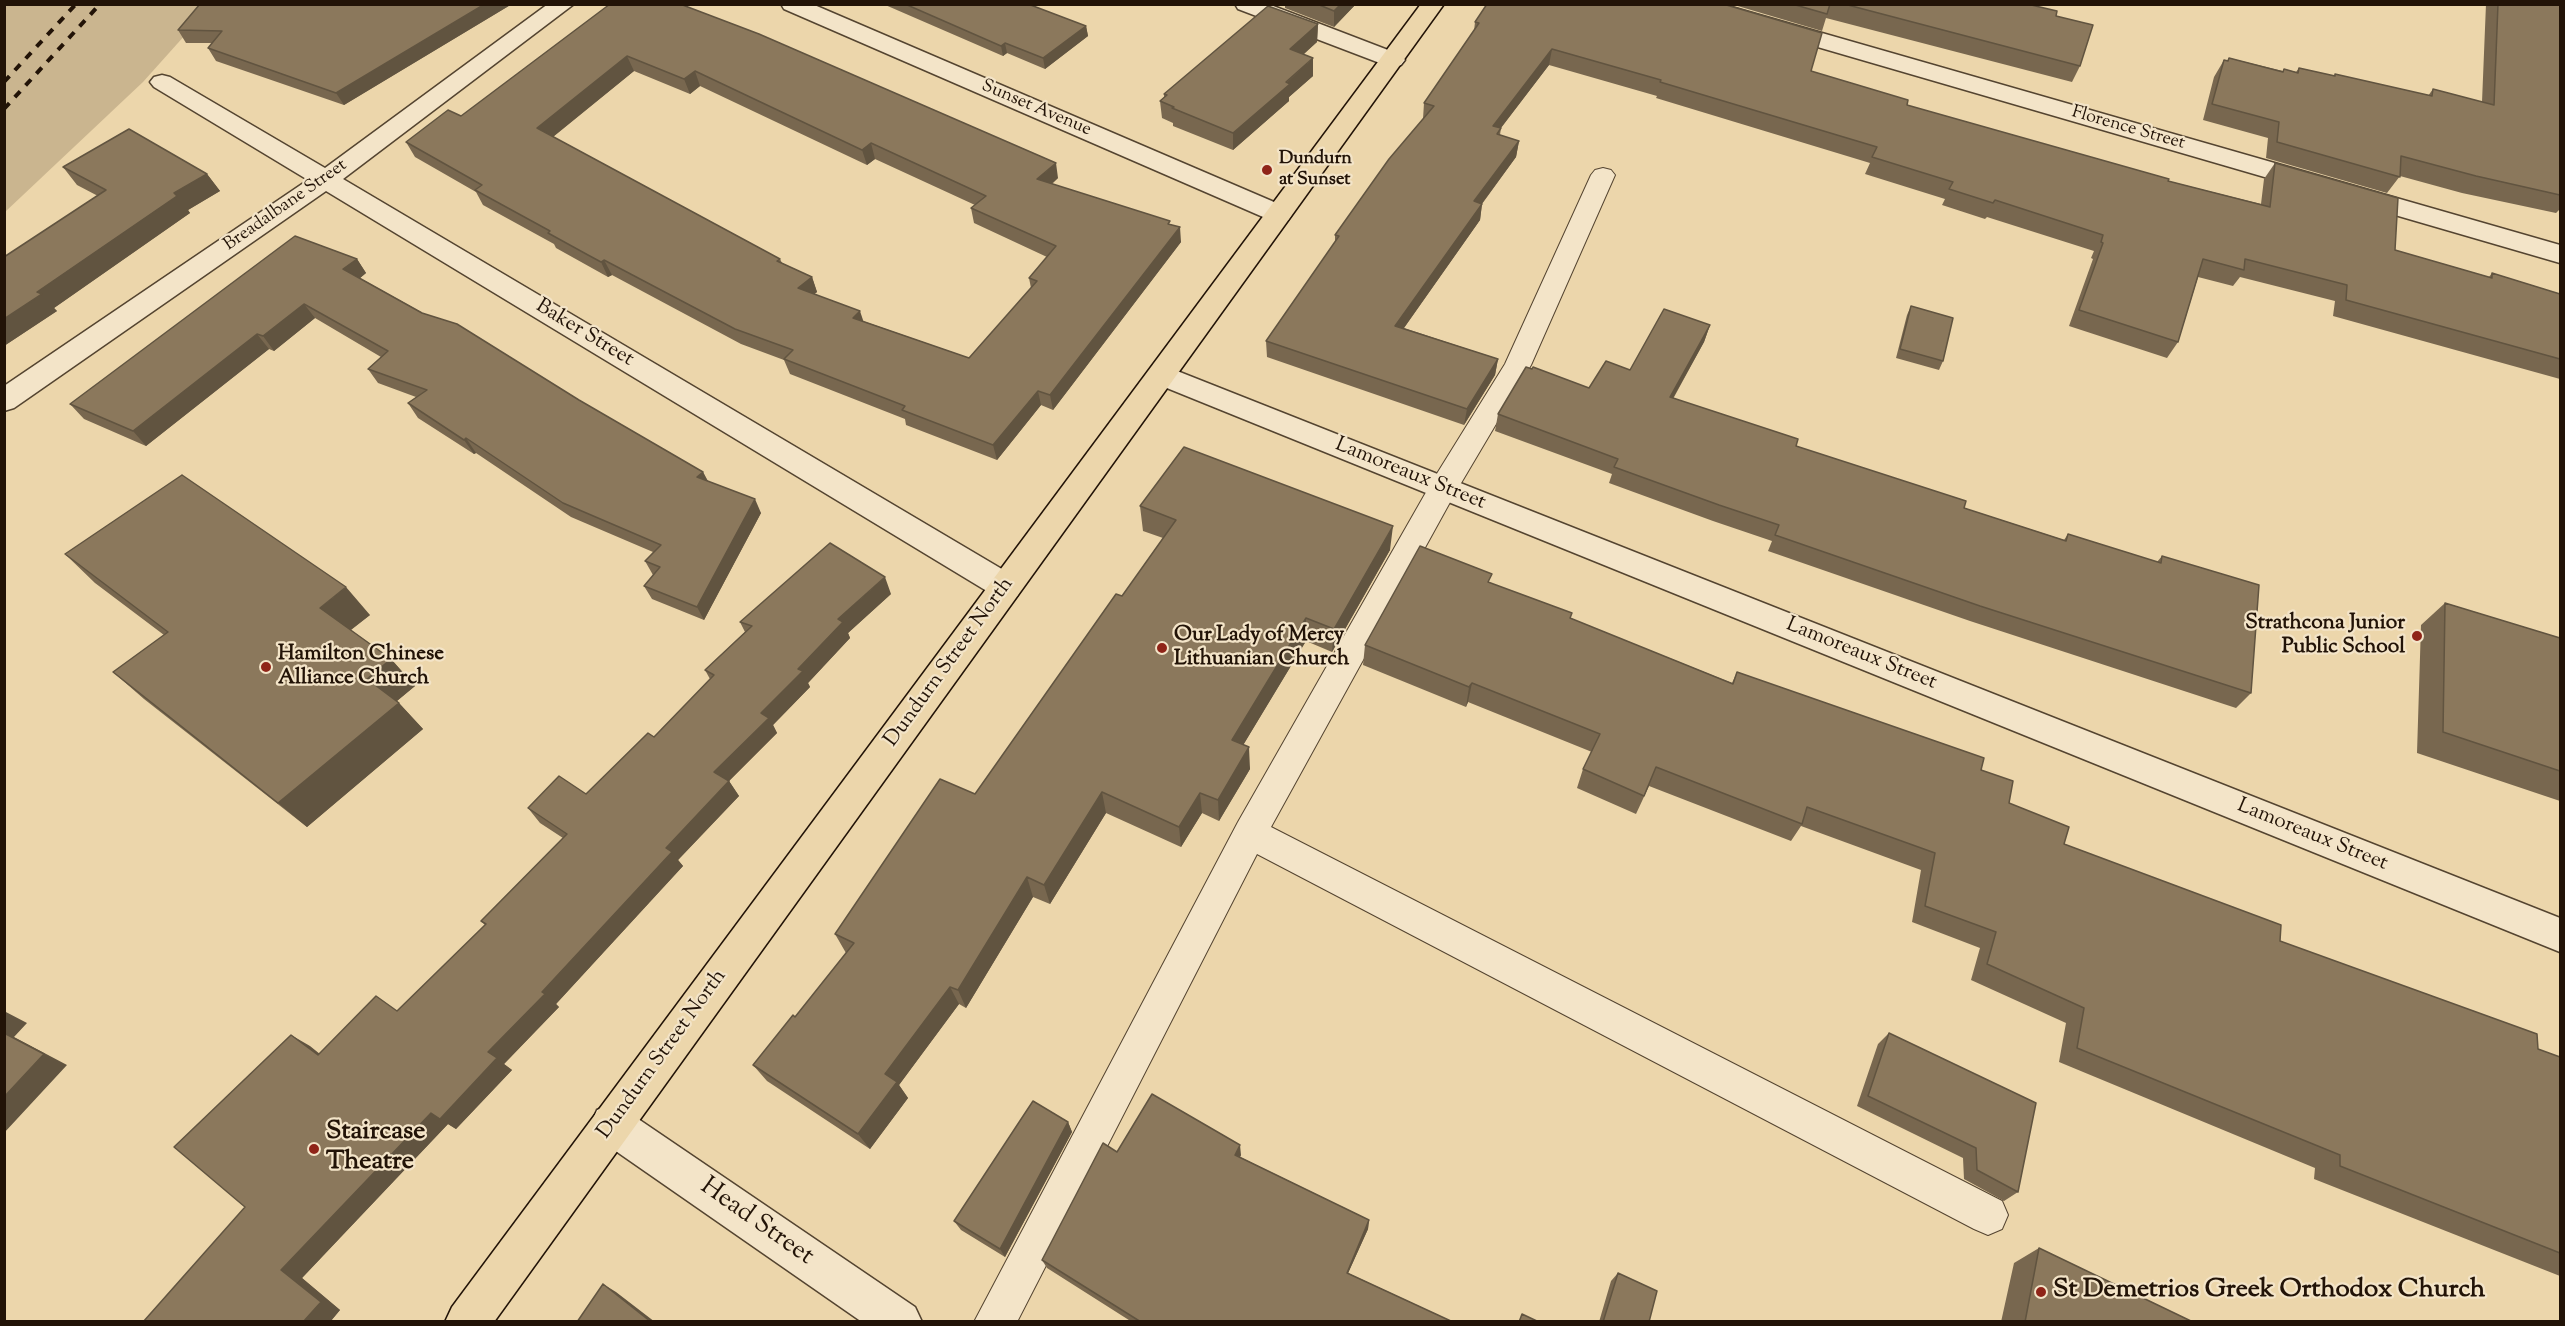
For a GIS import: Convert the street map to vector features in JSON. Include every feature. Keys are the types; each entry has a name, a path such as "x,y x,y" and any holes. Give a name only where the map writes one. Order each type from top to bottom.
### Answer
{"main road":[{"name":"Dundurn Street North","path":"467,1322 1433,4"}],"street":[{"name":"Breadalbane Street","path":"4,401 327,179 563,4"},
{"name":"Sunset Avenue","path":"792,4 1280,214"},
{"path":"1246,4 1393,60"},
{"name":"Florence Street","path":"1695,4 2560,254"},
{"name":"Baker Street","path":"162,82 1006,587"},
{"name":"Lamoreaux Street","path":"1162,375 2560,935"},
{"name":"Head Street","path":"611,1124 900,1322"}],"lane":[{"path":"995,1322 1250,833 1443,488 1518,365 1603,175"},
{"path":"1250,833 1988,1215"}],"shaded area":[{"path":"5,5 212,5 143,82 5,212"}],"building":[{"path":"200,4 485,4 336,93 208,48 222,31 178,30"},
{"path":"610,4 680,4 759,34 1056,163 1037,179 1170,221 1168,224 1180,227 1050,395 1038,391 993,445 902,410 905,406 784,359 793,350 735,329 604,260 601,262 475,190 482,185 406,142 448,110 461,116","holes":["627,56 684,79 695,71 862,150 871,143 986,196 971,208 1056,246 1029,278 1037,281 969,358 853,318 860,311 798,288 812,277 777,261 780,259 537,128"]},
{"path":"905,4 1028,4 1086,26 1043,58 1005,43 1001,46"},
{"path":"1317,4 1341,4 1334,11"},
{"path":"1487,4 1723,4 1822,33 1811,71 1908,100 1907,105 2169,179 2168,181 2270,207 2275,163 2398,198 2395,250 2492,278 2492,273 2560,294 2560,359 2346,300 2347,285 2245,259 2244,270 2203,259 2178,342 2079,310 2103,243 2101,242 2103,235 1995,200 1993,203 1949,189 1953,182 1872,157 1877,147 1552,49 1493,126 1501,128 1497,134 1519,141 1474,201 1482,204 1395,326 1498,359 1467,409 1266,341 1339,236 1335,235 1389,159 1434,106 1424,103 1479,23 1475,22"},
{"path":"1792,4 1830,4 1827,14"},
{"path":"1844,4 2027,4 2057,11 2056,16 2093,25 2080,66"},
{"path":"2498,4 2560,4 2560,195 2401,156 2400,177 2277,142 2279,122 2212,104 2224,60 2228,61 2229,58 2283,72 2284,69 2298,73 2299,68 2432,96 2433,89 2494,105"},
{"path":"1268,6 1318,24 1290,49 1313,58 1286,82 1290,84 1233,133 1160,101 1167,95 1164,94"},
{"path":"129,129 207,174 174,193 177,196 37,292 42,294 4,319 4,257 106,190 63,167"},
{"path":"295,236 357,259 343,269 422,313 457,324 579,400 703,472 697,477 755,499 697,607 644,586 660,567 645,561 661,545 563,503 466,438 464,440 408,403 427,390 368,369 388,351 304,304 263,336 257,334 133,431 70,404"},
{"path":"1911,306 1953,318 1943,361 1900,349"},
{"path":"1664,309 1710,325 1670,397 1798,439 1796,446 1966,501 1964,508 2066,541 2068,534 2161,563 2162,556 2259,585 2251,693 1980,606 1775,535 1779,525 1614,467 1618,459 1498,414 1526,367 1532,369 1533,367 1589,388 1606,361 1630,370"},
{"path":"1184,447 1393,526 1334,629 1306,618 1232,740 1249,747 1218,800 1200,793 1179,827 1102,792 1044,885 1027,877 958,990 950,987 885,1074 897,1082 858,1134 753,1065 854,943 835,934 940,779 975,794 1116,594 1122,596 1176,520 1140,506"},
{"name":"Hamilton Chinese Alliance Church","path":"182,475 346,587 320,608 391,659 367,679 399,703 278,803 113,672 168,632 65,554"},
{"path":"830,543 885,577 838,619 843,622 798,669 803,671 761,713 769,718 714,772 729,781 666,848 672,852 542,992 545,994 488,1052 497,1058 440,1119 431,1113 281,1270 321,1302 303,1322 143,1322 245,1207 174,1147 291,1035 318,1055 376,996 397,1011 486,924 481,921 567,834 528,808 559,776 586,794 648,733 654,737 714,675 705,670 752,626 740,622"},
{"path":"1420,546 1492,574 1488,582 1572,613 1570,618 1733,684 1737,672 1984,758 1981,770 2013,781 2009,803 2069,827 2064,844 2281,925 2280,941 2537,1034 2538,1049 2560,1057 2560,1253 2340,1166 2340,1155 2077,1048 2084,1008 1987,964 1996,932 1925,906 1935,853 1807,807 1802,824 1656,767 1644,796 1583,769 1600,734 1472,683 1469,687 1365,645"},
{"path":"2445,603 2560,638 2560,771 2443,732"},
{"path":"4,1033 44,1054 4,1097"},
{"path":"1889,1033 2036,1103 2018,1192 1977,1170 1976,1148 1868,1096"},
{"path":"1152,1094 1240,1145 1235,1155 1369,1220 1347,1273 1453,1322 1141,1322 1042,1260 1103,1143 1117,1152"},
{"path":"1033,1101 1068,1122 1000,1249 954,1221"},
{"path":"2039,1248 2193,1322 2025,1322"},
{"path":"1618,1273 1657,1291 1649,1322 1603,1322"},
{"path":"603,1284 651,1322 577,1322"},
{"path":"1522,1314 1539,1322 1519,1322"}],"railway":[{"path":"4,82 76,4"},
{"path":"4,109 100,4"}],"place":[{"name":"Dundurn at Sunset","path":"1267,170"},
{"name":"Strathcona Junior Public School","path":"2417,636"},
{"name":"Our Lady of Mercy Lithuanian Church","path":"1162,648"},
{"name":"Hamilton Chinese Alliance Church","path":"266,667"},
{"name":"Staircase Theatre","path":"314,1149"},
{"name":"St Demetrios Greek Orthodox Church","path":"2041,1292"}]}
